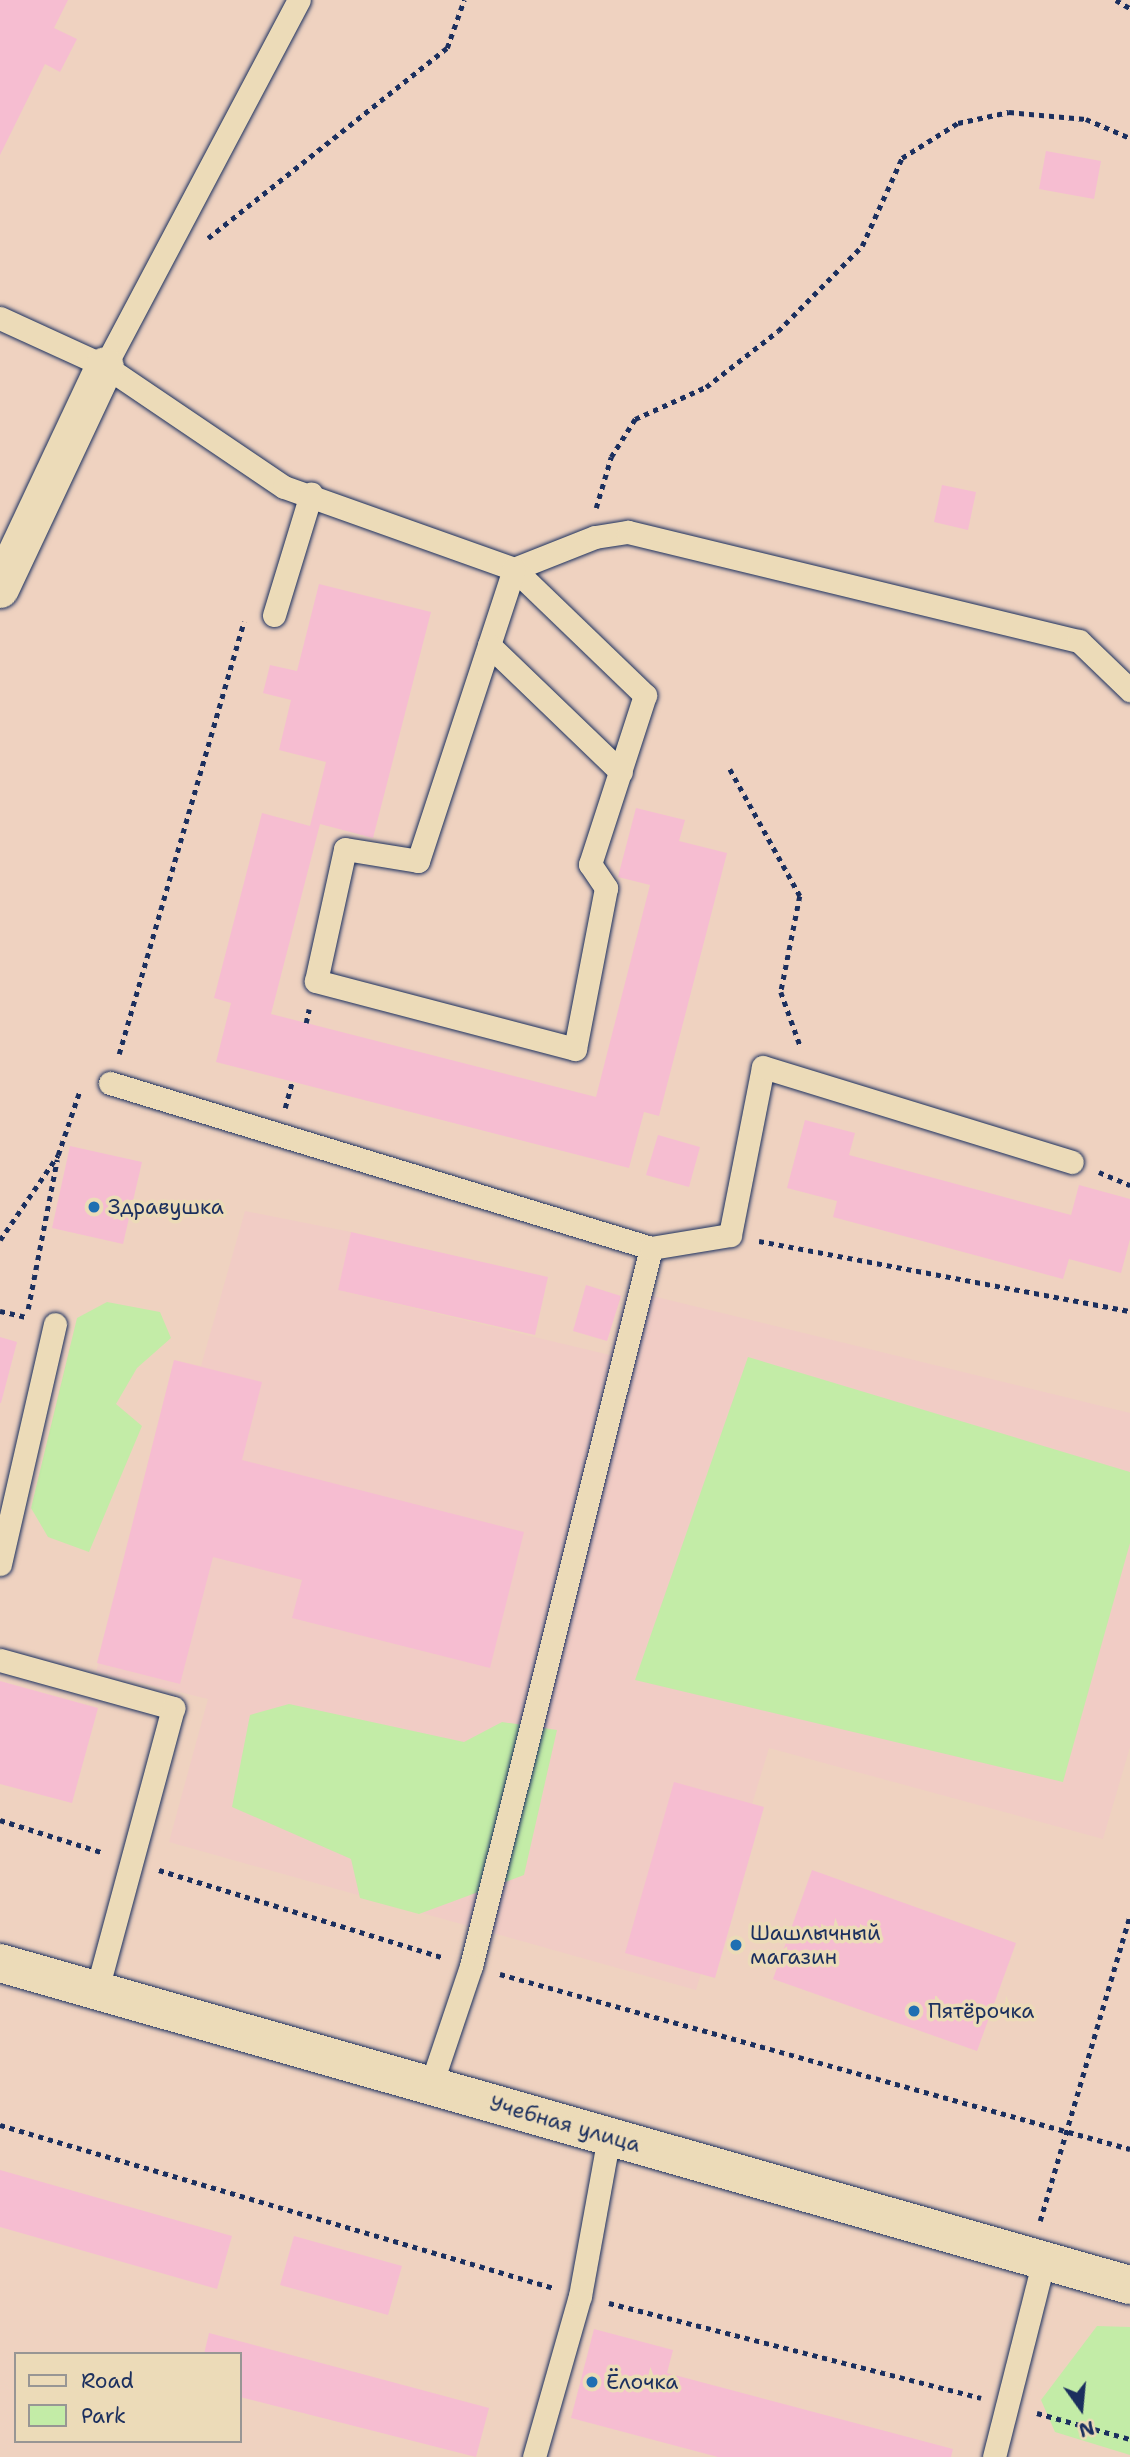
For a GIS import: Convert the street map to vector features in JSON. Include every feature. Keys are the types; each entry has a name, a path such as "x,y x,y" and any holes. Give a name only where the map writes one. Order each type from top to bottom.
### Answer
{"street":[{"path":"0,589 105,366"},
{"name":"Учебная улица","path":"0,1963 1130,2285"}],"lane":[{"path":"105,366 299,0"},
{"path":"0,318 105,366 284,487 311,494 514,569 645,695 590,864 606,888 575,1049 316,981 345,849 418,861 514,569"},
{"path":"274,615 311,494"},
{"path":"514,569 595,537 628,532 1079,641 1130,691"},
{"path":"489,645 621,772"},
{"path":"110,1083 651,1248 730,1236 763,1067 1072,1162"},
{"path":"431,2085 471,1966 651,1248"},
{"path":"0,1563 55,1324"},
{"path":"0,1660 173,1708 134,1862 97,1990"},
{"path":"534,2457 580,2296 609,2136"},
{"path":"994,2457 1037,2259"}],"path":[{"path":"201,244 447,48 464,0"},
{"path":"1116,0 1130,8"},
{"path":"595,537 596,496 635,419 706,387 778,331 862,246 902,158 958,123 1009,112 1086,119 1130,138"},
{"path":"26,1317 58,1155 82,1084 110,1083 249,606"},
{"path":"730,769 800,896 781,992 813,1082"},
{"path":"0,1240 58,1155"},
{"path":"730,1236 1130,1311"},
{"path":"0,1820 471,1966 1066,2134 1130,2149"},
{"path":"1037,2259 1066,2134 1130,1916"}],"shaded area":[{"path":"245,1211 351,1232 338,1290 610,1355 628,1290 1130,1413 1130,1747 1103,1839 769,1748 696,1990 169,1842 208,1699 96,1672 174,1360 201,1366"}],"green space":[{"path":"107,1302 160,1312 171,1338 137,1368 116,1404 142,1426 89,1552 48,1537 31,1508 77,1318"},
{"path":"748,1357 1130,1472 1130,1543 1063,1782 635,1680"},
{"path":"289,1704 464,1742 502,1722 557,1730 524,1875 419,1914 360,1898 351,1859 232,1807 250,1715"},
{"path":"1097,2326 1130,2327 1130,2455 1055,2432 1041,2400"}],"building":[{"path":"0,0 68,0 54,28 77,39 60,72 45,64 0,155"},
{"path":"1046,151 1101,161 1094,199 1039,189"},
{"path":"942,485 976,492 968,530 934,522"},
{"path":"319,584 431,612 373,838 320,824 271,1014 596,1097 650,885 618,877 636,808 685,820 679,841 727,853 659,1116 644,1112 629,1168 216,1062 231,1003 214,998 262,813 310,826 326,762 279,750 291,700 263,693 270,665 297,671"},
{"path":"805,1120 855,1133 849,1155 1071,1215 1079,1185 1130,1199 1130,1239 1121,1273 1069,1259 1063,1279 833,1217 837,1201 787,1188"},
{"path":"658,1135 700,1147 689,1187 646,1175"},
{"name":"Здравушка","path":"70,1146 142,1162 123,1244 52,1228"},
{"path":"351,1232 548,1277 535,1335 338,1290"},
{"path":"586,1285 621,1296 607,1341 573,1331"},
{"path":"0,1337 17,1342 1,1403 0,1403"},
{"path":"174,1360 262,1382 242,1460 524,1532 490,1668 292,1618 302,1580 213,1557 180,1684 97,1663"},
{"path":"0,1681 98,1708 72,1803 0,1784"},
{"path":"674,1782 764,1807 715,1978 625,1953"},
{"path":"812,1870 1016,1943 977,2051 773,1979"},
{"path":"0,2170 232,2236 217,2289 0,2227"},
{"path":"294,2236 402,2266 388,2315 280,2285"},
{"path":"594,2329 673,2350 667,2373 953,2449 951,2457 718,2457 571,2418"},
{"path":"209,2333 489,2408 476,2457 242,2398 242,2352 204,2352"}],"place":[{"name":"Здравушка","path":"94,1207"},
{"name":"Шашлычный магазин","path":"736,1945"},
{"name":"Пятёрочка","path":"914,2011"},
{"name":"Ёлочка","path":"592,2382"}]}
